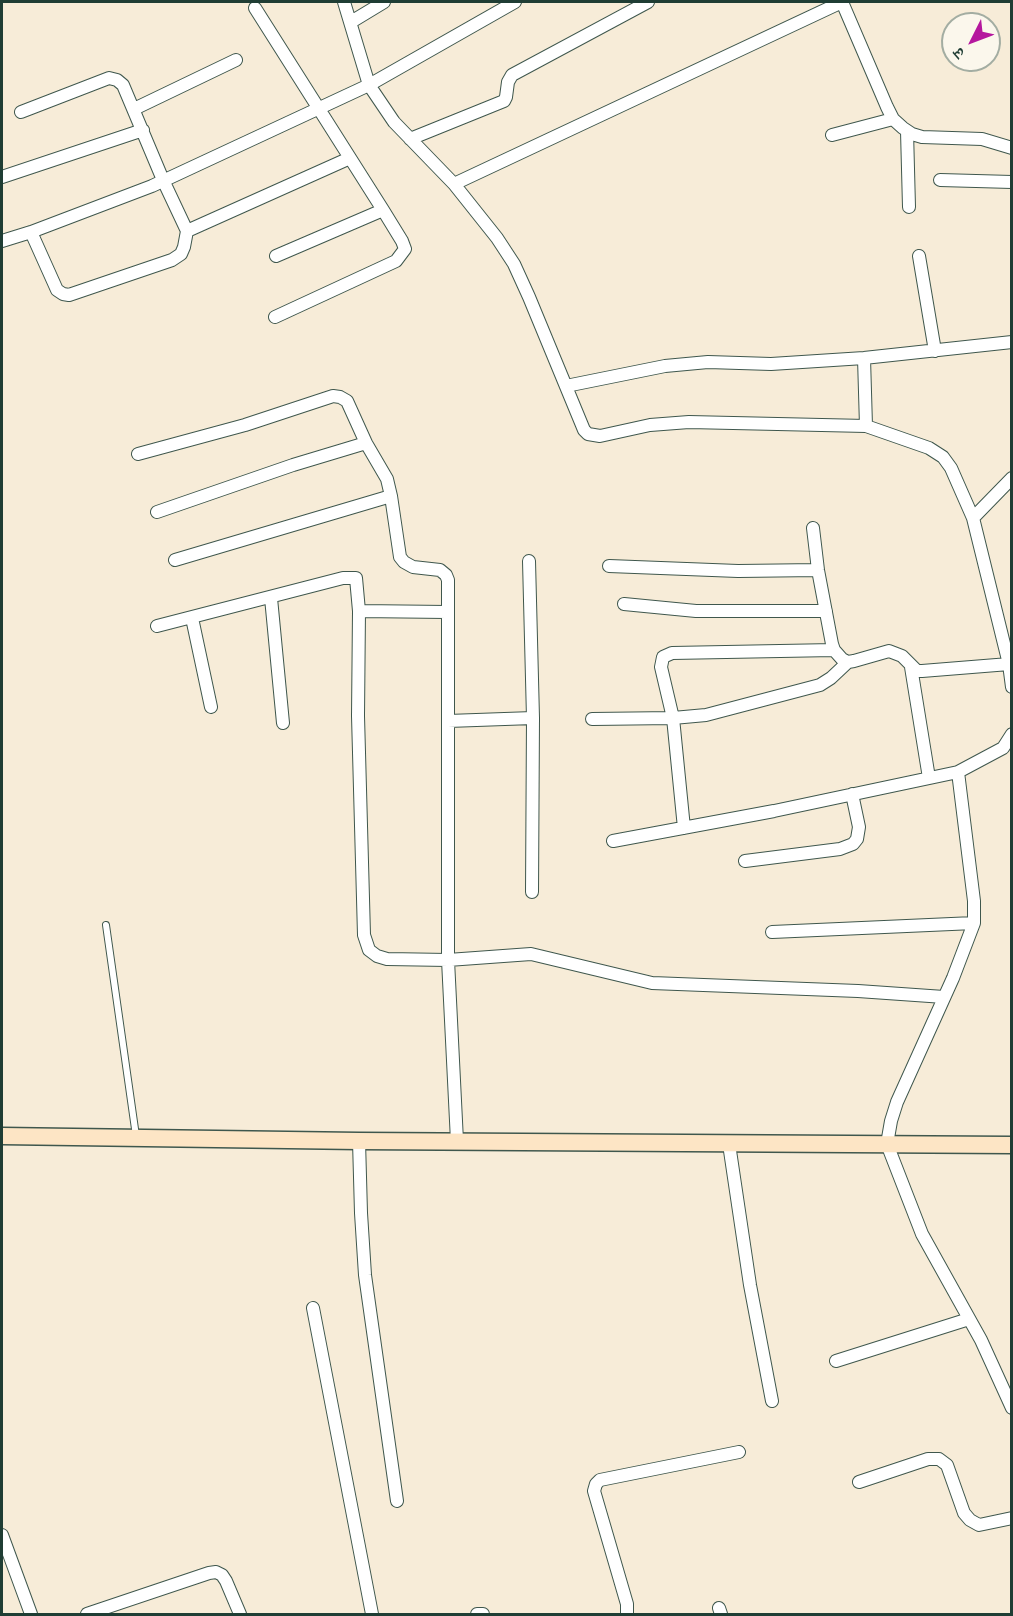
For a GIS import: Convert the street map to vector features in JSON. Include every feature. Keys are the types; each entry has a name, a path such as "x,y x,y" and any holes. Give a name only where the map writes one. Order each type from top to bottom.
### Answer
{"street":[{"path":"344,2 369,85 394,122 454,184 497,238 514,264 584,430 594,436 650,425 689,422 866,426 929,448 943,457 951,468 973,518 1009,664 1011,687"},
{"path":"351,22 384,2"},
{"path":"2,241 31,232 163,180 320,108 369,85 515,2"},
{"path":"410,140 504,100 508,91 507,82 512,75 648,2"},
{"path":"454,184 842,2 893,119 907,131 922,137 982,139 1011,148"},
{"path":"255,8 320,108 405,249 396,261 274,317"},
{"path":"134,109 236,60"},
{"path":"21,112 109,78 117,80 123,86 134,109 187,231 181,254 172,260 69,295 57,290 31,232"},
{"path":"832,135 893,119"},
{"path":"2,177 142,130"},
{"path":"907,131 909,207"},
{"path":"187,231 350,158"},
{"path":"940,180 1011,182"},
{"path":"276,256 383,210"},
{"path":"919,256 935,351"},
{"path":"566,386 676,365 708,362 771,364 864,358 1011,342"},
{"path":"864,358 866,426"},
{"path":"138,454 245,425 333,396 347,401 366,443 387,479 400,557 413,567 440,570 448,580 448,960 457,1141"},
{"path":"158,512 293,465 366,443"},
{"path":"973,518 1011,478"},
{"path":"175,560 391,496"},
{"path":"813,528 818,570 834,650 848,662"},
{"path":"529,561 533,718 532,892"},
{"path":"609,566 738,571 818,570"},
{"path":"157,626 353,576 357,581 362,905 365,943 369,950 377,956 387,959 448,960 531,954 652,982 944,997"},
{"path":"271,598 283,723"},
{"path":"624,604 696,611 826,611"},
{"path":"358,611 447,612"},
{"path":"192,618 211,707"},
{"path":"684,828 674,718 661,667 663,657 672,653 834,650"},
{"path":"592,719 674,718 706,715 820,685 848,662 889,651 902,656 911,667 929,778"},
{"path":"911,667 922,671 1009,664"},
{"path":"448,722 533,718"},
{"path":"613,841 958,772 1003,748 1011,734"},
{"path":"958,772 974,901 974,923 897,1102 887,1144 922,1234 969,1319 1011,1408"},
{"path":"745,861 840,849 853,844 857,839 859,827 852,794"},
{"path":"772,932 974,923"},
{"path":"2,1136 359,1141 1011,1145"},
{"path":"359,1141 365,1275 397,1501"},
{"path":"729,1144 750,1286 772,1401"},
{"path":"313,1308 371,1614"},
{"path":"836,1361 969,1319"},
{"path":"627,1614 627,1604 594,1491 596,1484 600,1480 739,1452"},
{"path":"859,1482 928,1459 939,1459 947,1465 964,1513 970,1520 979,1525 1011,1518"},
{"path":"2,1535 31,1614"},
{"path":"87,1614 216,1572 226,1581 240,1614"},
{"path":"477,1614 483,1614"}],"lane":[{"path":"106,926 136,1138"}]}
